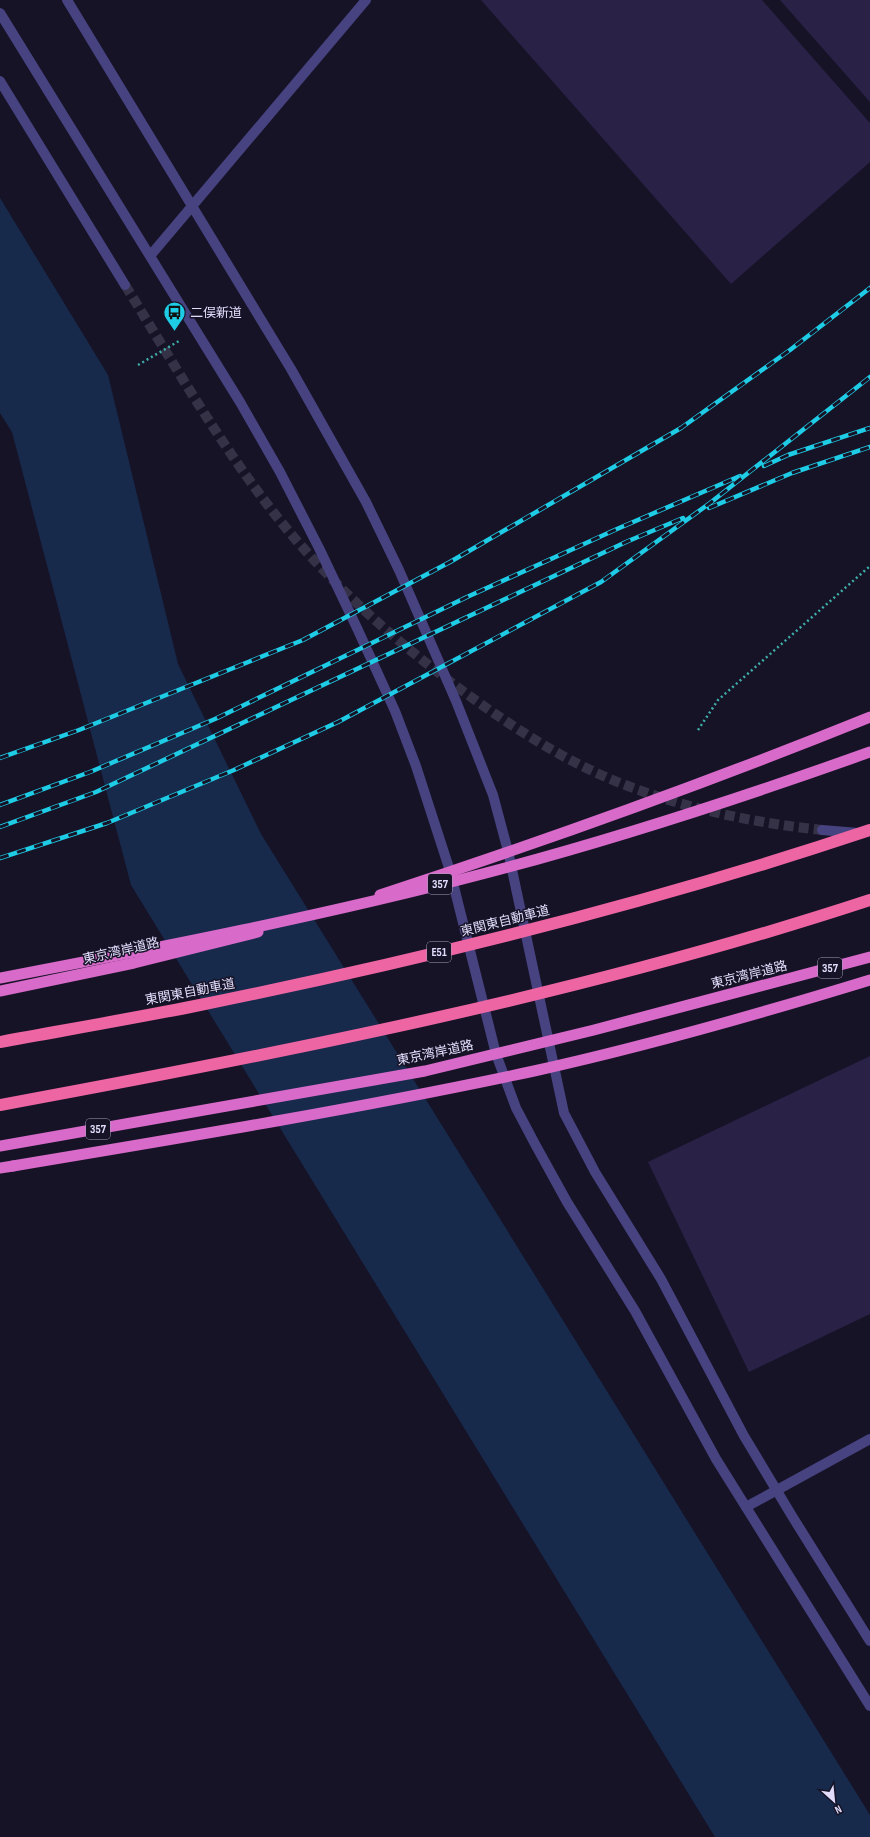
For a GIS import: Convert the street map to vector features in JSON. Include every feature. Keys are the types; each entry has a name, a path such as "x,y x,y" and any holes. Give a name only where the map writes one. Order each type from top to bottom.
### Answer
{"highway":[{"name":"東京湾岸道路","path":"0,991 134,963 301,921 508,851 727,773 870,717"},
{"name":"東京湾岸道路","path":"0,978 186,942 486,873 662,822 870,752"},
{"name":"東関東自動車道","path":"0,1042 195,1006 496,938 674,891 870,832"},
{"path":"0,1105 210,1066 458,1013 693,953 870,900"},
{"name":"東京湾岸道路","path":"0,1146 425,1071 549,1041 870,957"},
{"name":"357","path":"0,1168 240,1128 447,1089 536,1070 713,1026 870,980"}],"street":[{"path":"67,0 193,205 320,420 366,502 399,570 456,701 481,761 493,795 508,851 564,1113 595,1172 661,1279 744,1436 870,1641"},
{"path":"150,256 366,0"},
{"path":"0,13 240,402 280,472 319,548 357,628 395,711 408,745 450,871 496,1054 516,1108 567,1202 635,1311 716,1459 870,1706"},
{"path":"0,80 125,285"},
{"path":"822,830 870,832"},
{"path":"746,1507 870,1438"}],"path":[{"path":"138,365 196,332"},
{"path":"698,730 718,700 870,566"}],"water":[{"path":"0,198 108,375 178,664 261,834 870,1815 870,1837 715,1837 131,885 12,432 0,413"}],"building":[{"path":"481,0 762,0 870,123 870,162 731,284"},
{"path":"780,0 870,0 870,102"},
{"path":"870,1056 870,1314 749,1372 648,1162"}],"tunnel":[{"path":"125,285 225,445 283,524 306,551 355,602 436,671 483,706 543,745 606,777 628,786 700,809 773,824 822,830"}],"railway":[{"path":"0,758 79,730 303,640 450,562 681,428 790,350 870,288"},
{"path":"0,858 107,823 234,770 338,722 601,582 710,503 870,377"},
{"path":"764,466 788,455 870,428"},
{"path":"709,508 792,473 870,447"},
{"path":"0,805 90,772 215,719 467,597 617,529 740,476"},
{"path":"0,827 96,792 626,542 683,518"}],"place":[{"name":"二俣新道","path":"174,332"}]}
